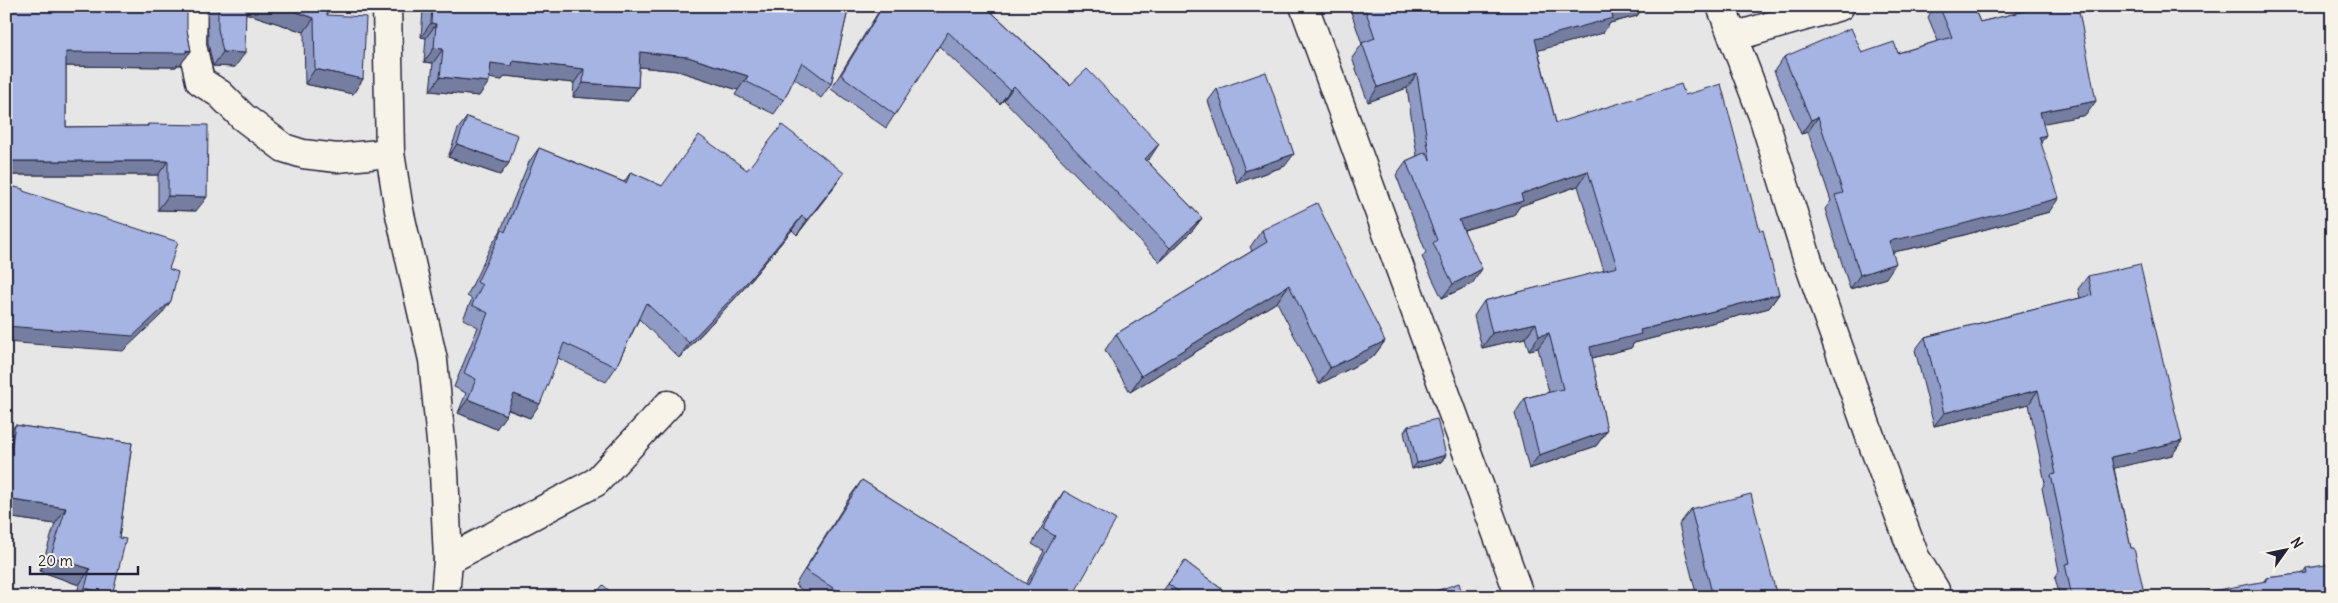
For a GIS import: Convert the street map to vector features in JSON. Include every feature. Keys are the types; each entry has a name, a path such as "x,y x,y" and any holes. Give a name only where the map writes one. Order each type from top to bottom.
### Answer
{"street":[{"path":"193,6 192,45 200,81 220,94 242,117 284,148 303,154 337,158 390,153"},
{"path":"387,6 390,153 399,210 433,360 444,472 448,560 445,597"},
{"path":"1304,6 1520,597"},
{"path":"1720,6 1763,116 1807,258 1871,439 1915,557 1935,590 1936,597"},
{"path":"1733,37 1840,6"},
{"path":"448,560 596,482 668,405"}],"building":[{"path":"6,6 187,6 187,30 191,51 186,50 186,53 66,52 66,127 148,126 148,124 208,125 207,197 168,196 168,161 6,161"},
{"path":"218,6 246,6 245,53 223,52 218,29"},
{"path":"279,6 327,6 327,15 366,17 363,79 315,69 314,18"},
{"path":"432,6 849,6 831,84 802,62 784,100 745,81 748,76 688,57 640,52 638,87 583,83 584,69 513,61 512,66 491,63 489,82 440,77 443,49 434,48 436,24 431,23"},
{"path":"883,6 985,6 1070,85 1087,69 1159,144 1145,159 1202,218 1170,248 1014,86 1010,90 948,32 895,115 841,75"},
{"path":"1364,6 1628,6 1611,11 1613,18 1535,39 1556,123 1681,84 1685,95 1721,84 1760,231 1763,230 1779,294 1640,330 1641,334 1590,347 1607,431 1539,455 1525,398 1563,389 1549,333 1539,336 1536,323 1492,333 1484,301 1617,267 1588,171 1521,194 1523,201 1459,220 1482,269 1453,284 1433,243 1437,240 1406,161 1426,152 1430,160 1417,74 1378,87 1362,43 1375,38"},
{"path":"1939,6 1973,6 1980,22 2029,10 2028,6 2078,6 2096,101 2040,112 2046,135 2039,137 2059,198 1937,231 1889,241 1896,263 1860,275 1835,195 1843,193 1818,117 1811,120 1784,57 1851,28 1862,53 1894,42 1898,53 1952,37"},
{"path":"1266,72 1294,154 1245,171 1217,89"},
{"path":"467,117 518,135 509,163 457,144"},
{"path":"782,125 844,173 807,220 802,216 750,279 689,343 646,303 616,367 564,343 540,404 514,394 506,415 468,399 476,379 464,373 488,313 472,305 482,285 477,282 502,230 505,232 539,148 626,183 631,172 662,186 699,135 747,170"},
{"path":"6,185 23,189 23,191 178,242 169,269 178,272 171,301 133,336 6,326"},
{"path":"1317,203 1385,341 1330,368 1289,285 1141,376 1116,334 1267,242 1262,230"},
{"path":"2140,264 2182,441 2111,457 2131,548 2134,548 2145,597 2072,597 2065,564 2070,563 2051,475 2056,474 2038,390 1944,413 1925,337 2092,295 2088,276"},
{"path":"1437,419 1446,455 1417,463 1408,426"},
{"path":"15,425 132,443 119,538 126,539 112,595 85,588 90,569 51,556 66,508 6,499 6,448 11,449"},
{"path":"862,480 1028,585 1055,536 1043,529 1064,491 1116,520 1072,597 847,597 805,570"},
{"path":"1751,494 1777,597 1713,597 1691,509"},
{"path":"1185,561 1232,597 1186,597 1168,584"},
{"path":"2332,564 2332,597 2180,597 2266,581 2266,578 2307,573 2306,568"},
{"path":"1459,583 1463,597 1419,597"},
{"path":"603,585 616,597 593,597"}]}
